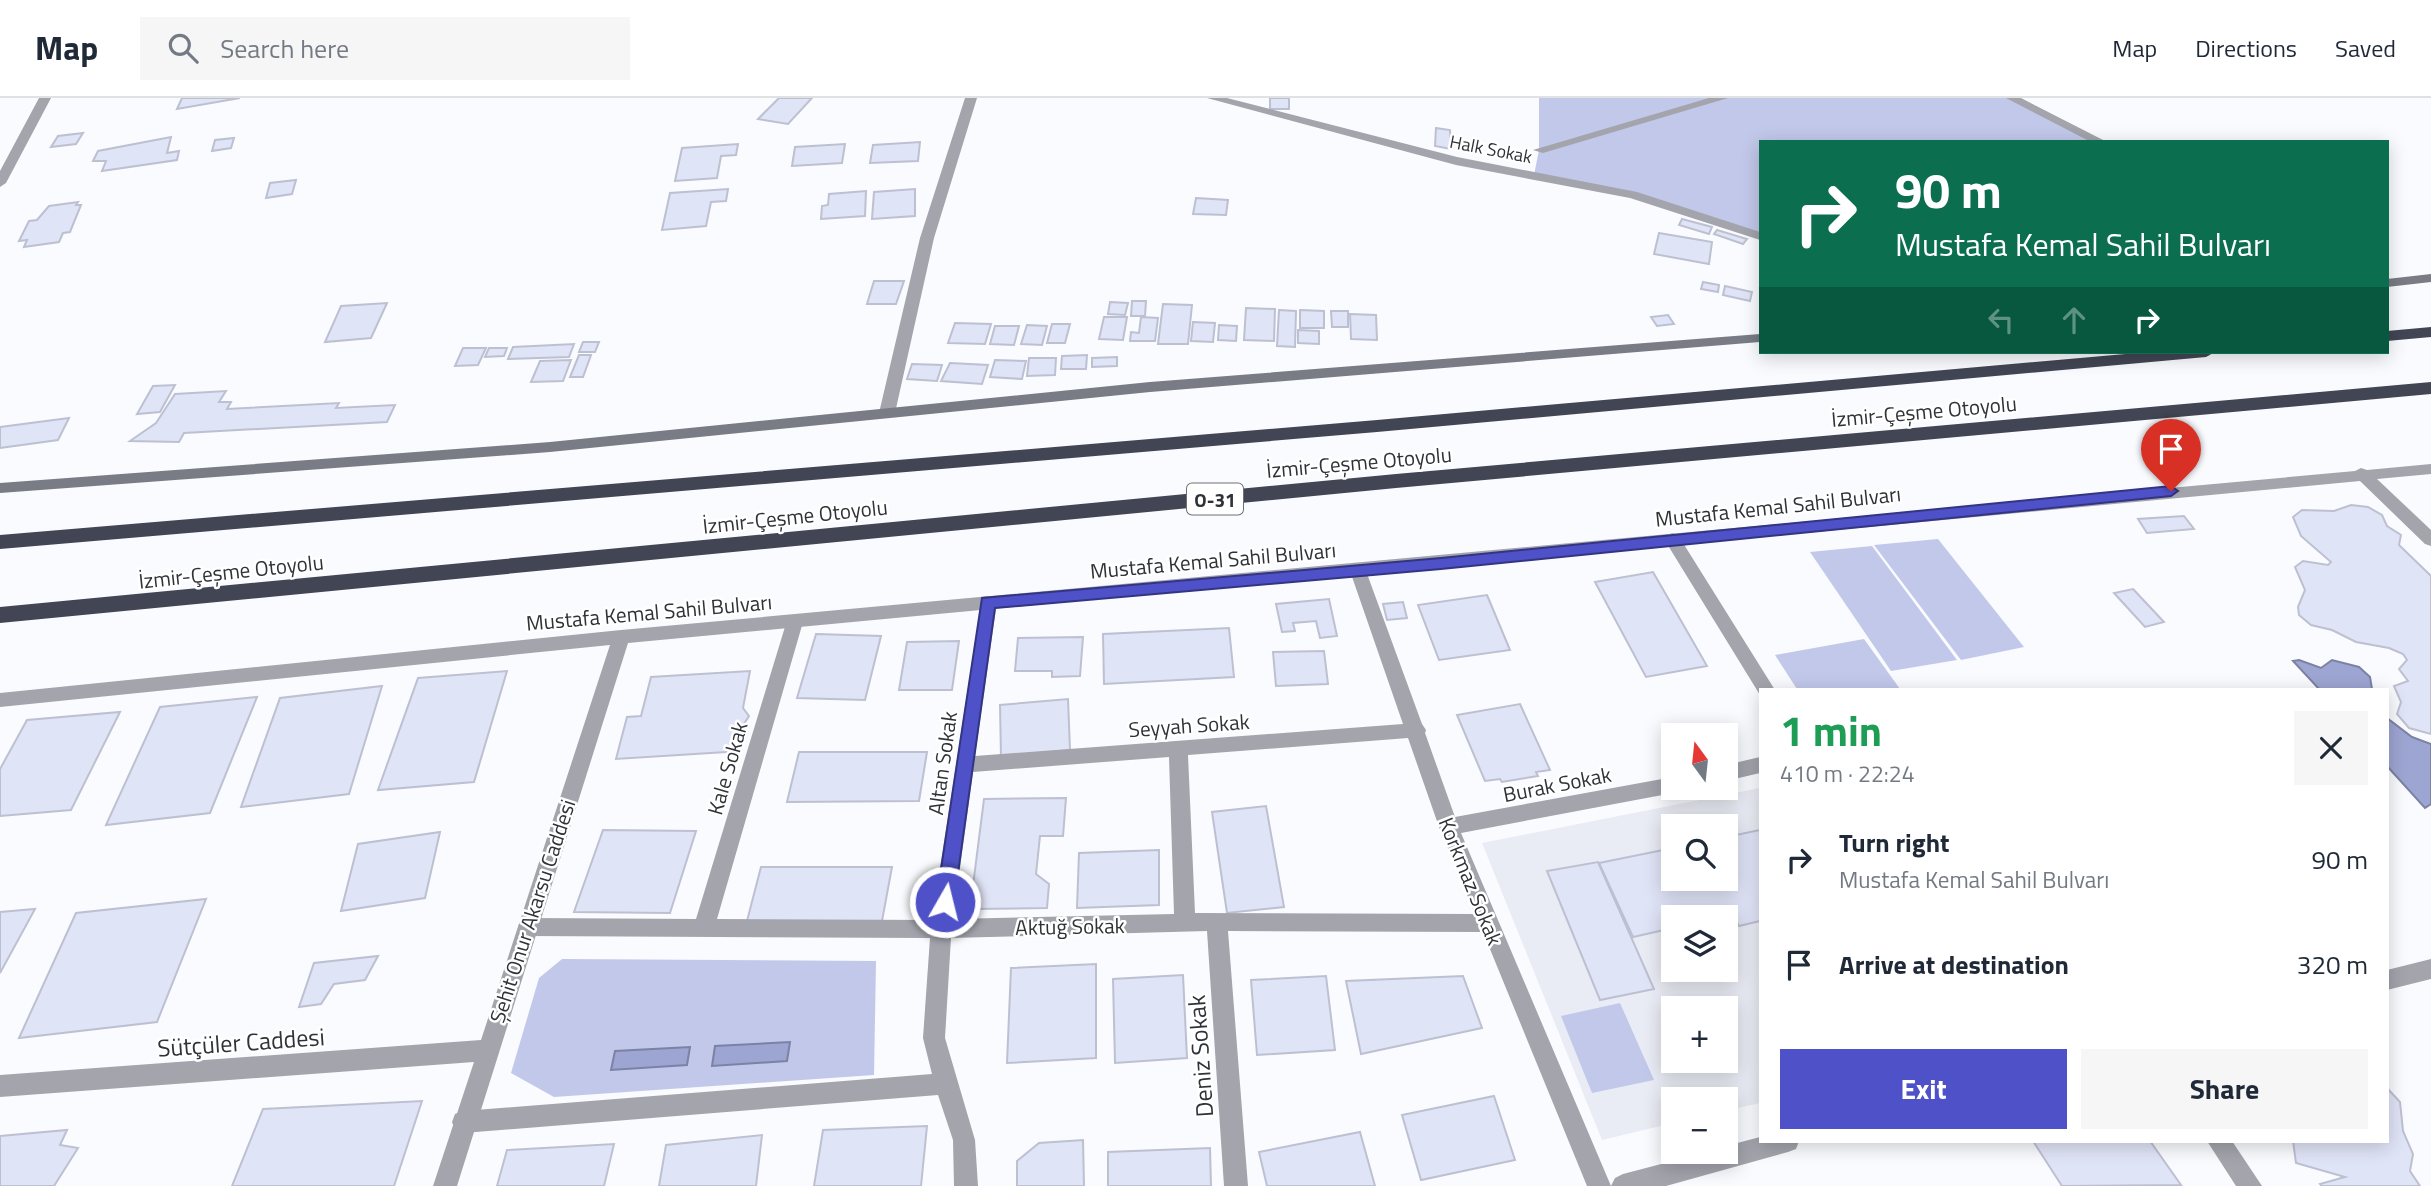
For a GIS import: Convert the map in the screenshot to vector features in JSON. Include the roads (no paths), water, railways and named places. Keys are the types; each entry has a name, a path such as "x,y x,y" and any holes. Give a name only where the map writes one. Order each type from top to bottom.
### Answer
{"highway":[{"path":"2389,336 2431,332"},
{"name":"İzmir-Çeşme Otoyolu","path":"0,542 1377,426 2184,354"},
{"name":"İzmir-Çeşme Otoyolu","path":"0,615 1396,481 2431,388"}],"main road":[{"path":"2389,283 2431,278"},
{"path":"0,488 550,447 1150,387 1759,338"}],"street":[{"path":"0,183 46,98"},
{"path":"887,413 927,238 971,98"},
{"name":"Halk Sokak","path":"1213,98 1456,161 1633,195 1759,236"},
{"path":"1539,150 1722,98"},
{"path":"2012,98 2097,140"},
{"name":"Mustafa Kemal Sahil Bulvarı","path":"0,700 621,637 1358,571 2361,473 2431,469"},
{"path":"2361,473 2431,540"},
{"path":"1672,539 1765,688"},
{"name":"Korkmaz Sokak","path":"1358,571 1417,730 1449,827 1599,1186"},
{"name":"Altan Sokak","path":"966,1186 964,1140 934,1038 941,929 988,603"},
{"name":"Kale Sokak","path":"704,928 794,622"},
{"name":"Şehit Onur Akarsu Caddesi","path":"445,1186 463,1122 621,637"},
{"name":"Seyyah Sokak","path":"964,765 1417,730"},
{"path":"1178,748 1185,924"},
{"path":"1738,770 1759,765"},
{"name":"Burak Sokak","path":"1449,827 1661,787"},
{"name":"Aktuğ Sokak","path":"528,926 941,929 1217,922 1487,923"},
{"name":"Deniz Sokak","path":"1217,922 1236,1186"},
{"path":"2389,980 2431,969"},
{"name":"Sütçüler Caddesi","path":"0,1086 487,1050"},
{"path":"463,1122 946,1084"},
{"path":"1623,1186 1781,1143"},
{"path":"2219,1143 2250,1186"}]}
